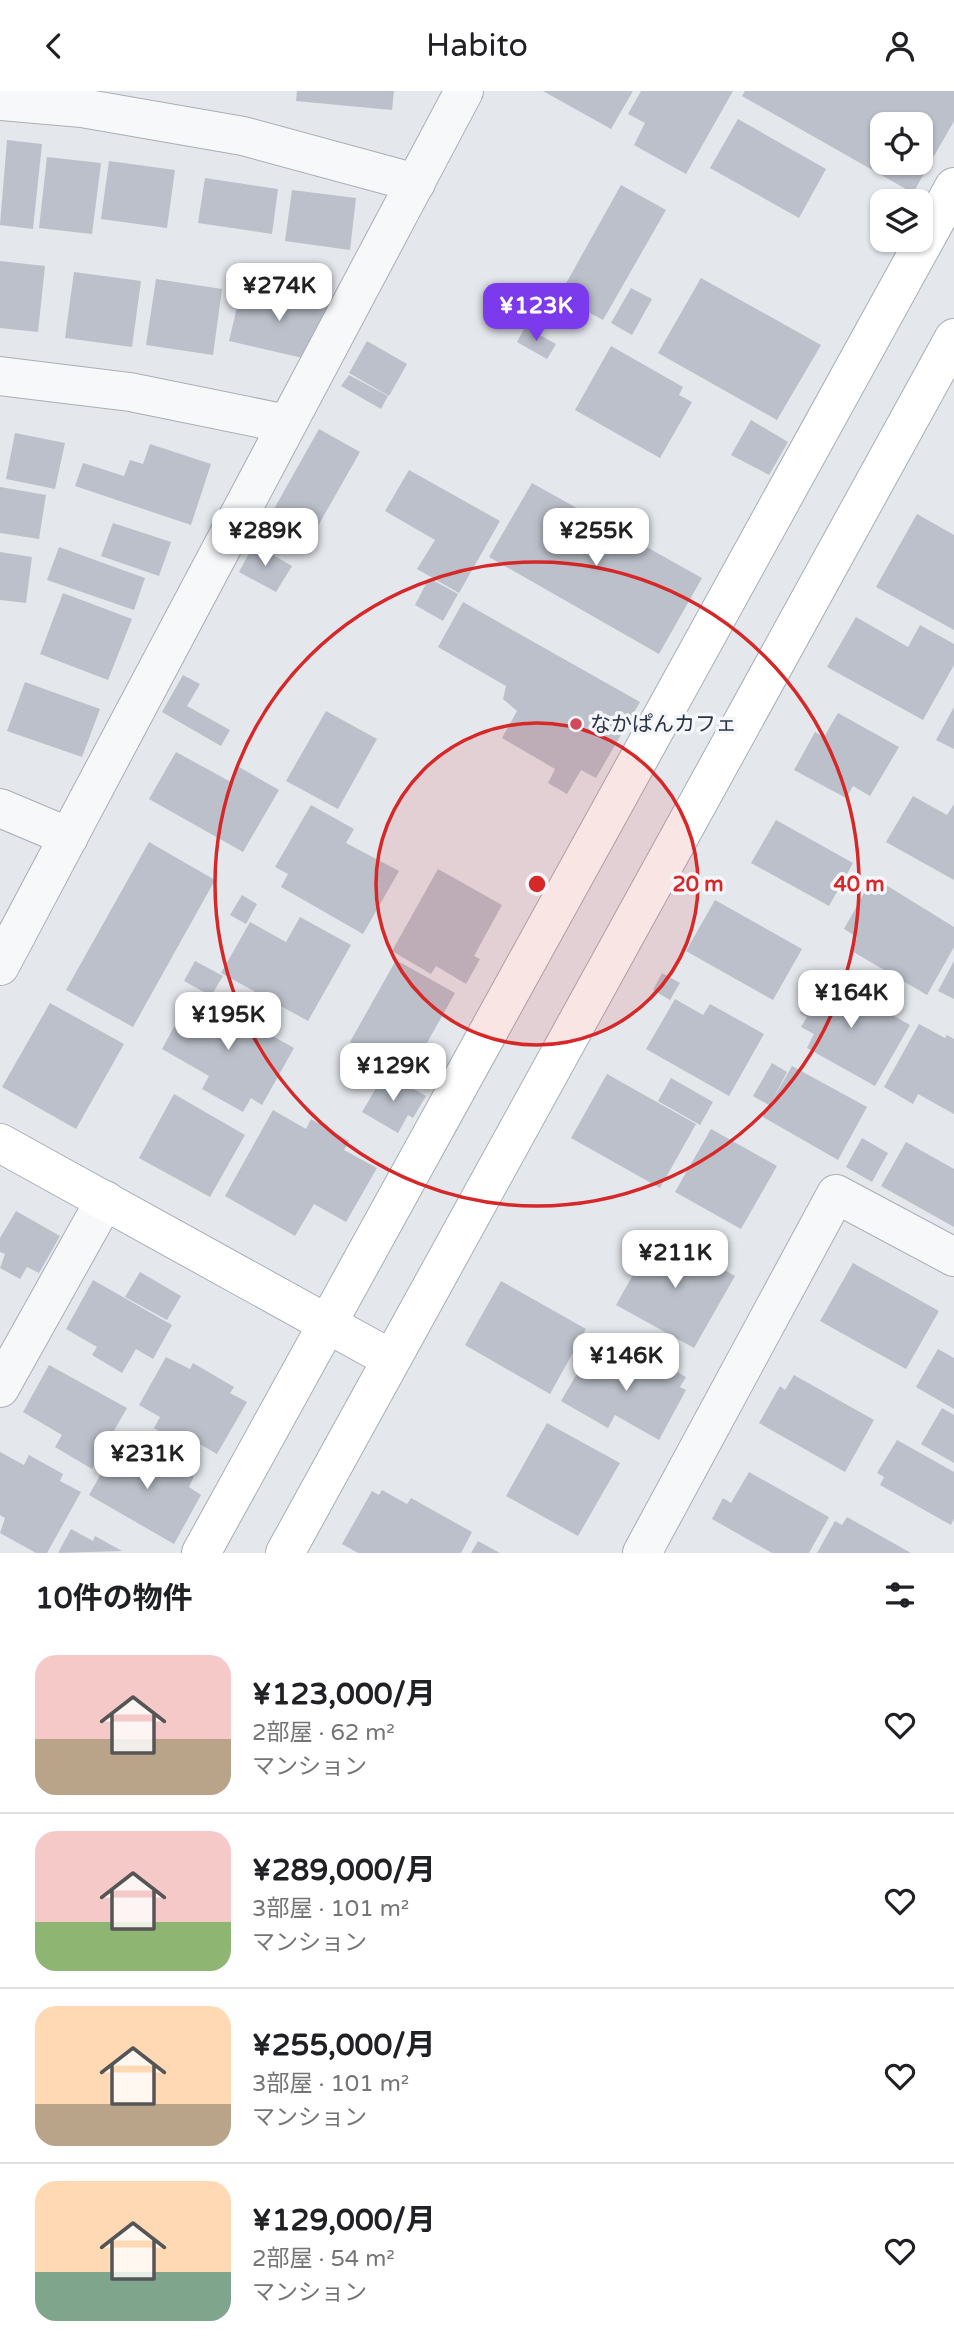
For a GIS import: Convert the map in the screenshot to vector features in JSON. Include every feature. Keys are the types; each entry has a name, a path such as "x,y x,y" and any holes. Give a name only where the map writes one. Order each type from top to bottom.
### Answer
{"street":[{"path":"0,966 464,91"},
{"path":"0,101 82,108 243,136 416,183"},
{"path":"201,1553 954,187"},
{"path":"285,1553 954,338"},
{"path":"0,376 130,392 288,424"},
{"path":"0,808 69,837"},
{"path":"0,1143 391,1359"},
{"path":"642,1553 836,1194 954,1257"},
{"path":"0,1388 105,1200"}],"building":[{"path":"297,91 394,91 392,110 296,101"},
{"path":"543,91 633,91 611,129"},
{"path":"641,91 733,91 686,174 634,145 645,123 628,114"},
{"path":"745,91 954,91 954,121 933,158 933,112 870,112 870,169 742,96"},
{"path":"738,119 826,169 799,218 710,168"},
{"path":"7,140 42,144 33,229 0,225"},
{"path":"47,157 101,163 92,234 39,228"},
{"path":"109,161 175,170 167,228 101,219"},
{"path":"881,175 923,175 915,189 906,189"},
{"path":"205,178 278,189 272,234 198,223"},
{"path":"621,185 666,210 603,320 559,296"},
{"path":"292,190 356,198 350,250 285,241"},
{"path":"0,261 45,266 38,332 0,328"},
{"path":"74,272 141,281 132,347 65,338"},
{"path":"701,278 821,345 777,420 658,353"},
{"path":"156,279 222,289 213,355 146,345"},
{"path":"242,286 329,306 316,361 229,341"},
{"path":"631,288 652,299 632,335 611,323"},
{"path":"525,327 556,344 547,359 517,342"},
{"path":"367,341 407,364 389,396 349,373"},
{"path":"611,346 683,387 679,395 692,402 660,458 575,410"},
{"path":"349,375 388,396 381,409 341,386"},
{"path":"751,420 788,442 769,475 731,455"},
{"path":"319,429 360,452 302,554 261,532"},
{"path":"15,433 65,443 55,489 6,479"},
{"path":"150,444 211,464 191,525 75,486 83,463 124,476 130,460 143,464"},
{"path":"409,470 500,521 459,593 417,569 435,540 385,511"},
{"path":"532,483 702,578 659,654 489,557"},
{"path":"0,487 46,495 39,539 0,533"},
{"path":"917,514 954,535 954,630 876,587"},
{"path":"113,523 171,542 159,576 101,556"},
{"path":"254,544 292,566 276,592 239,572"},
{"path":"59,547 145,578 134,610 47,580"},
{"path":"0,552 32,557 26,603 0,600"},
{"path":"429,578 458,594 443,621 415,605"},
{"path":"63,593 132,619 108,680 40,654"},
{"path":"463,602 640,702 596,778 581,770 567,794 548,783 555,769 502,738 517,711 503,699 506,686 438,647"},
{"path":"856,617 908,647 920,625 954,644 954,665 923,720 827,667"},
{"path":"183,675 200,684 187,706 230,730 221,746 162,712"},
{"path":"25,682 100,709 82,757 7,731"},
{"path":"954,707 954,749 936,740"},
{"path":"326,711 377,739 338,809 286,781"},
{"path":"838,713 899,747 870,796 853,786 846,798 794,770 815,732 824,737"},
{"path":"176,752 231,782 239,767 279,790 243,852 149,799"},
{"path":"913,796 947,815 954,804 954,880 886,842"},
{"path":"311,805 354,829 346,843 399,871 363,934 281,887 288,874 275,867"},
{"path":"776,820 853,863 829,906 751,863"},
{"path":"149,842 215,880 133,1027 66,990"},
{"path":"438,869 502,905 474,956 480,959 466,984 436,966 431,974 392,951"},
{"path":"873,877 954,927 954,947 927,995 850,950 857,937 844,929"},
{"path":"242,895 257,904 246,924 230,915"},
{"path":"715,900 802,949 773,1000 686,951"},
{"path":"300,917 351,945 308,1021 221,973 250,922 286,942"},
{"path":"396,960 455,993 409,1075 350,1042"},
{"path":"195,961 223,976 211,996 184,981"},
{"path":"954,961 954,999 938,991"},
{"path":"662,973 680,983 670,1000 653,990"},
{"path":"822,975 910,1025 875,1086 807,1048 814,1034 801,1027 807,1017 800,1013"},
{"path":"193,992 294,1048 262,1105 251,1098 243,1112 202,1089 209,1076 162,1049"},
{"path":"675,999 703,1015 710,1004 764,1034 729,1096 646,1049"},
{"path":"50,1003 124,1044 76,1129 2,1087"},
{"path":"919,1024 945,1038 947,1035 954,1039 954,1114 918,1094 913,1104 884,1087"},
{"path":"772,1063 787,1072 772,1101 792,1066 867,1107 838,1160 763,1117 769,1105 753,1096"},
{"path":"385,1073 426,1096 413,1118 408,1115 398,1133 362,1112"},
{"path":"607,1074 696,1124 660,1188 571,1138"},
{"path":"671,1078 713,1102 700,1125 658,1101"},
{"path":"174,1094 245,1135 210,1197 139,1158"},
{"path":"273,1110 306,1129 311,1119 349,1141 344,1150 377,1168 346,1222 314,1204 295,1236 225,1196"},
{"path":"711,1129 777,1166 741,1229 675,1192"},
{"path":"862,1138 888,1153 872,1182 846,1167"},
{"path":"906,1142 954,1169 954,1227 881,1186"},
{"path":"16,1211 60,1236 39,1273 27,1267 20,1279 0,1268 5,1254 0,1252 0,1238"},
{"path":"657,1232 735,1276 694,1348 616,1305"},
{"path":"853,1263 939,1311 906,1369 820,1321"},
{"path":"140,1272 181,1296 167,1320 125,1297"},
{"path":"93,1280 172,1325 153,1359 136,1349 122,1373 92,1355 97,1347 66,1329"},
{"path":"501,1281 586,1329 550,1394 465,1345"},
{"path":"938,1349 954,1358 954,1409 916,1387"},
{"path":"590,1351 612,1363 618,1352 654,1372 660,1362 686,1377 680,1387 686,1390 659,1440 615,1415 608,1428 561,1401"},
{"path":"166,1357 190,1369 193,1363 234,1387 230,1393 247,1402 217,1454 184,1435 179,1443 154,1428 160,1417 139,1405"},
{"path":"49,1365 127,1408 92,1469 55,1447 62,1435 23,1412"},
{"path":"794,1375 874,1420 845,1472 759,1423 780,1386 785,1390"},
{"path":"942,1408 954,1415 954,1463 921,1444"},
{"path":"547,1423 620,1463 578,1536 506,1496"},
{"path":"897,1440 954,1472 954,1519 951,1525 880,1485 884,1477 877,1473"},
{"path":"119,1442 140,1453 143,1446 194,1476 189,1487 201,1495 174,1544 89,1495"},
{"path":"0,1452 24,1465 29,1455 63,1474 60,1481 81,1492 47,1553 36,1553 0,1533 5,1518 0,1515"},
{"path":"749,1472 829,1517 809,1553 772,1553 712,1519 723,1498 731,1503"},
{"path":"382,1490 407,1504 411,1498 472,1532 461,1553 358,1553 342,1544 372,1491 379,1495"},
{"path":"847,1517 911,1553 817,1553 835,1521 842,1525"},
{"path":"71,1529 93,1541 95,1536 122,1551 58,1553"},
{"path":"478,1541 500,1553 471,1553"}],"place":[{"name":"なかぱんカフェ","path":"576,724"}]}
